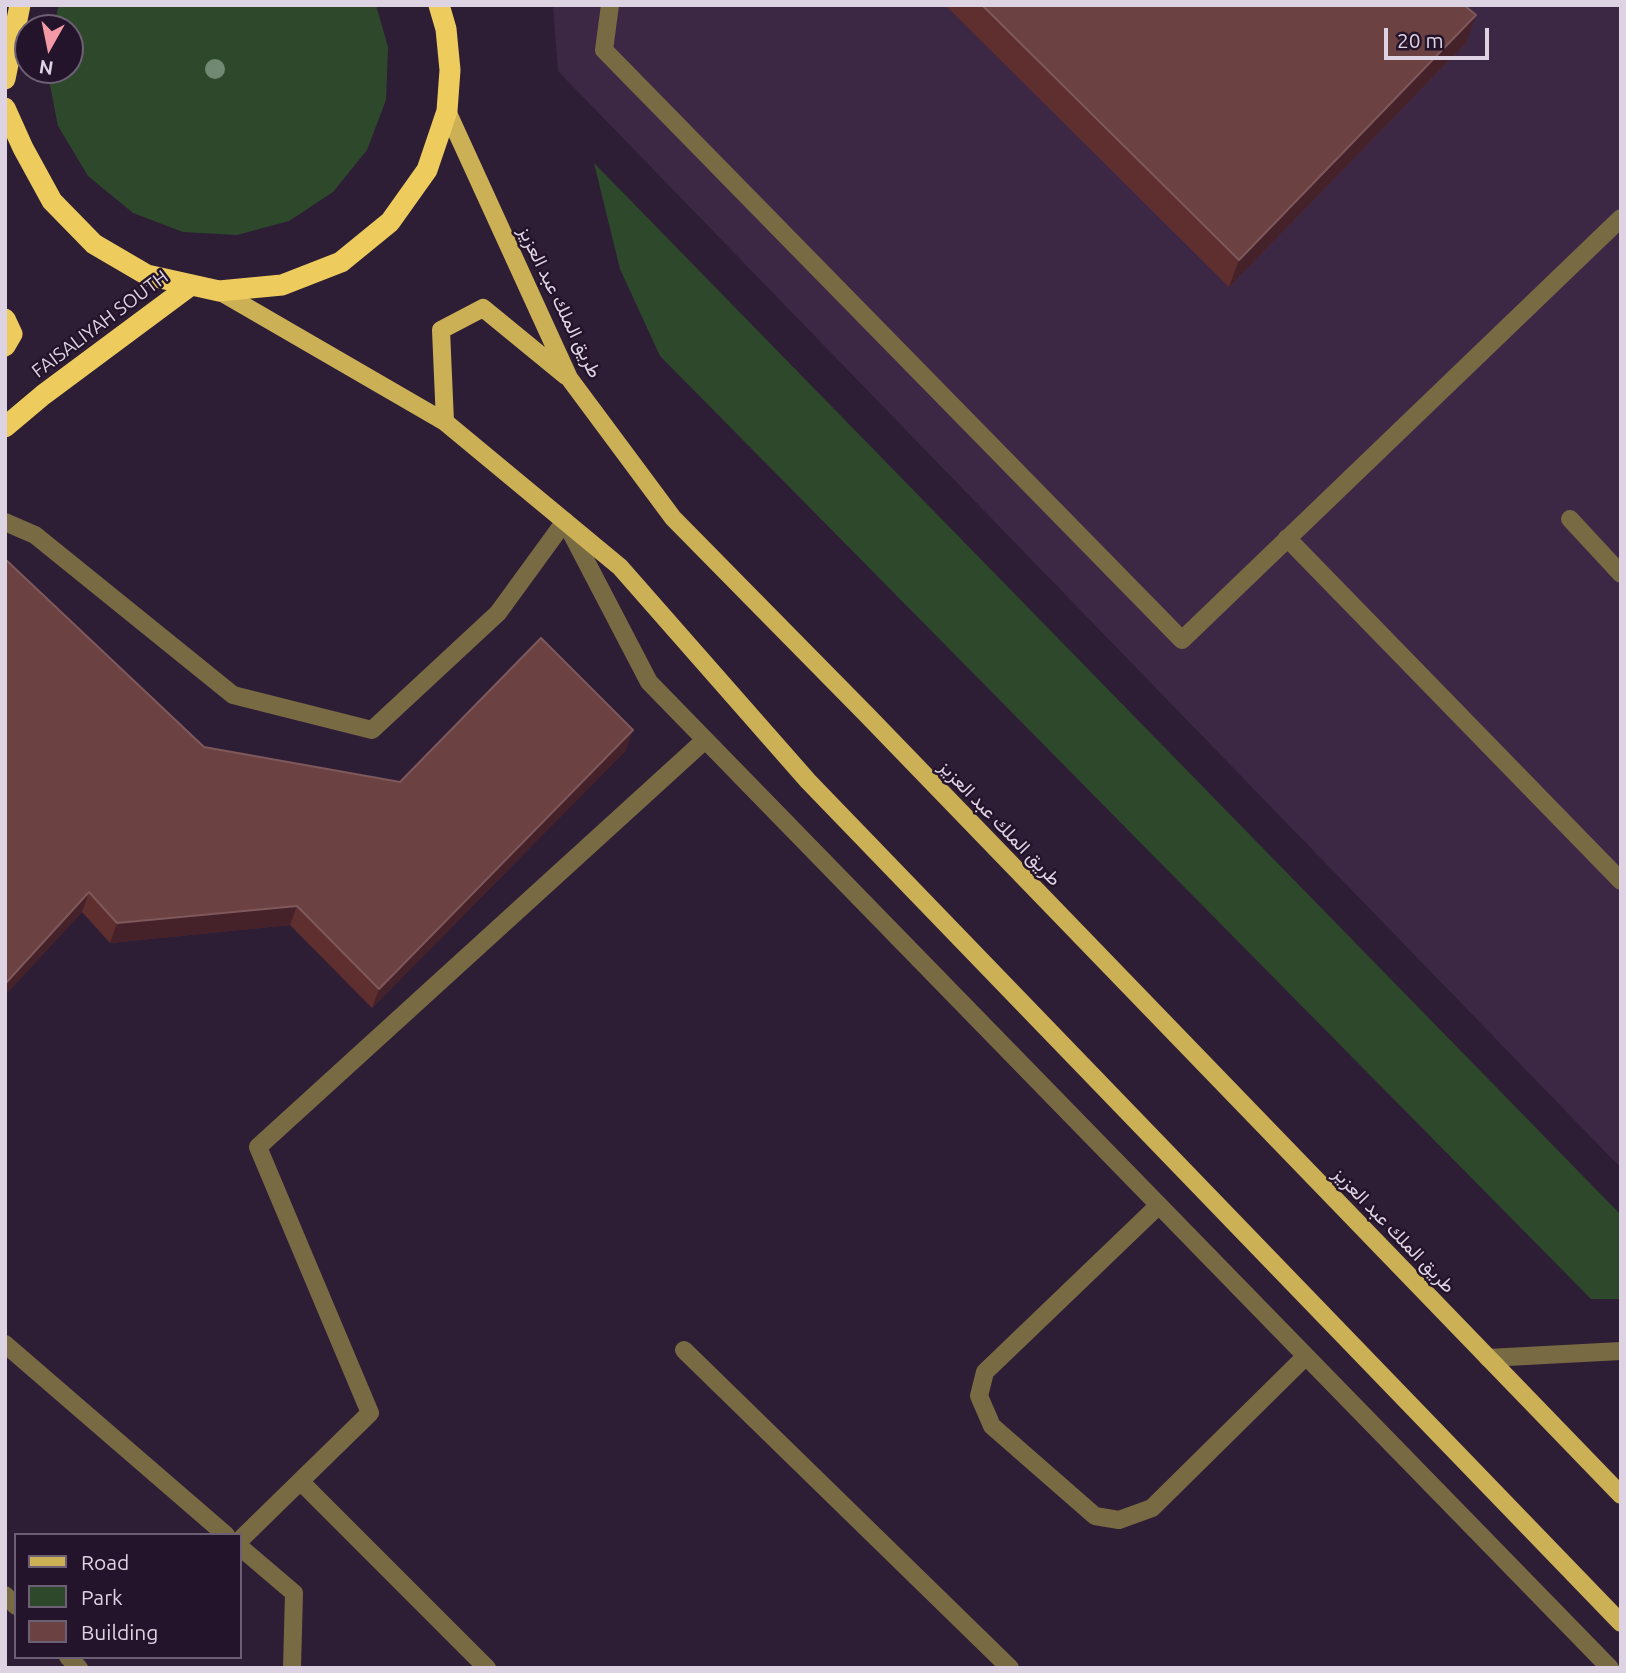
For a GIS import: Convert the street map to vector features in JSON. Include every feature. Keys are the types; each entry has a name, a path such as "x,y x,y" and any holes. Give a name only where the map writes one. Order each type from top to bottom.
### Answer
{"highway":[{"path":"5,79 8,47 20,5"},
{"path":"5,107 23,148 52,201 94,244 147,275 191,285 219,291 282,285 341,262 390,222 427,170 447,111 450,70 446,29 439,5"},
{"name":"FAISALIYAH SOUTH","path":"5,428 43,395 191,285"},
{"path":"5,319 12,334 5,346"}],"main road":[{"name":"طريق الملك عبد العزيز","path":"447,111 569,378 673,518 1621,1495"},
{"path":"219,291 445,422 620,567 808,781 1621,1623"},
{"path":"445,422 441,330 483,308 569,378"}],"street":[{"path":"610,5 604,50 1182,640 1621,218"},
{"path":"1570,519 1621,574"},
{"path":"5,522 34,535 233,695 372,730 498,613 565,521 649,682 1610,1668"},
{"path":"1287,538 1621,881"},
{"path":"242,1538 370,1413 258,1147 705,740"},
{"path":"1159,1205 985,1372 979,1396 992,1426 1095,1516 1119,1520 1152,1508 1306,1356"},
{"path":"5,1344 224,1533"},
{"path":"684,1350 1010,1668"},
{"path":"1488,1358 1621,1351"},
{"path":"300,1481 487,1668"},
{"path":"242,1549 294,1593 292,1668"}],"shaded area":[{"path":"553,5 1621,5 1621,1168 558,71"}],"green space":[{"path":"59,5 376,5 388,47 386,100 367,150 333,192 289,221 237,235 183,232 133,213 88,176 58,126 50,84 84,84 84,14 57,14"},
{"path":"594,163 1621,1215 1621,1299 1591,1299 660,356 620,269"}],"building":[{"path":"982,5 1464,5 1476,15 1239,260"},
{"path":"5,559 204,747 400,782 541,638 633,730 379,989 297,906 117,923 89,892 5,984"}]}
